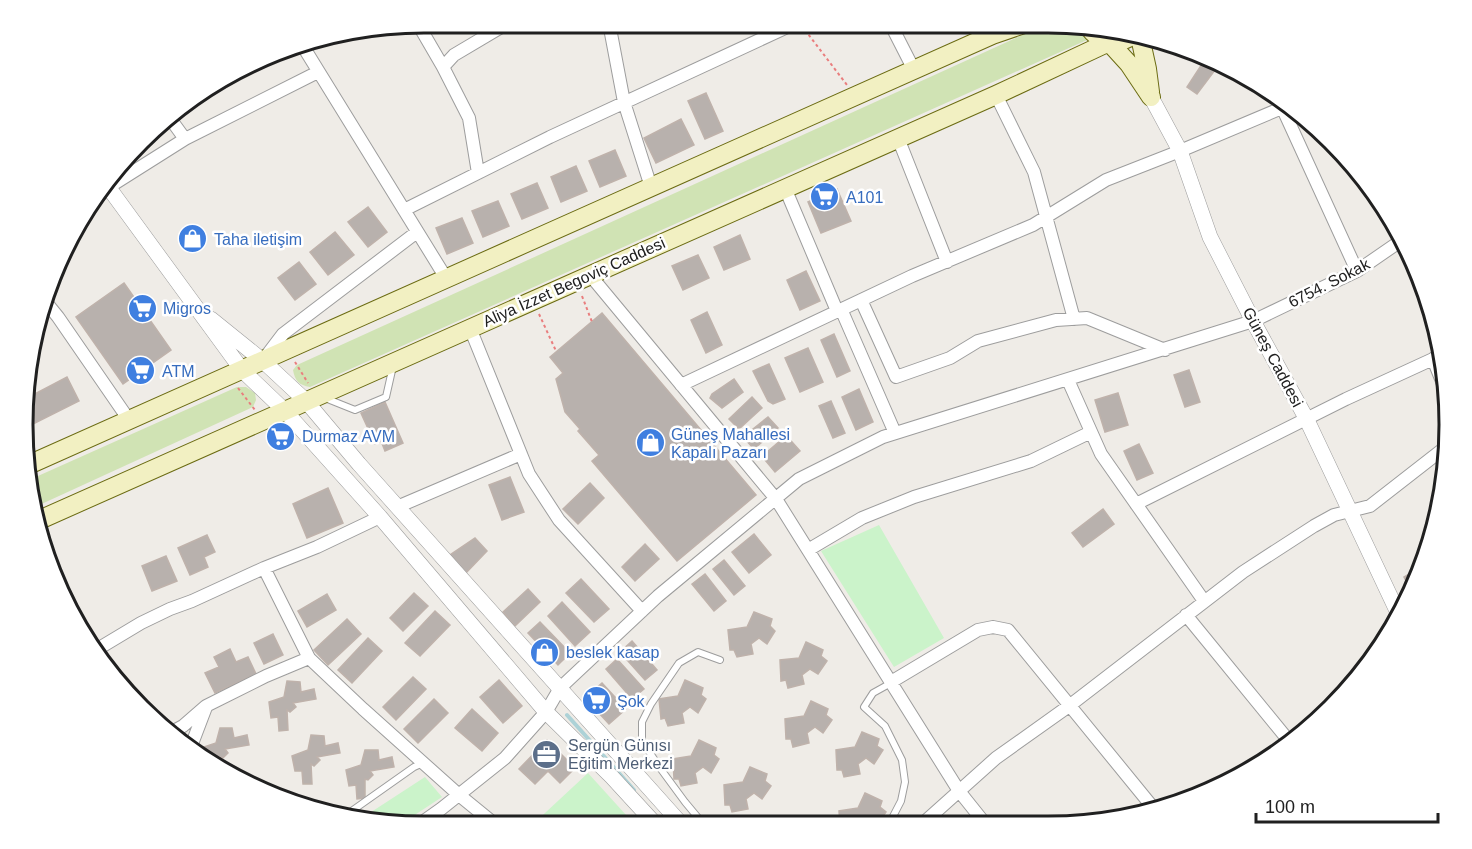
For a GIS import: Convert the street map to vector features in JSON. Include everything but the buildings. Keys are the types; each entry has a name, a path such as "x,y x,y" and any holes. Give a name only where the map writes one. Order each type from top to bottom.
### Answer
{"main road":[{"path":"35,462 998,33"},
{"path":"1095,36 1109,42 1129,64 1151,97"},
{"name":"Aliya İzzet Begoviç Caddesi","path":"44,518 996,95 1109,42 1124,41"},
{"path":"1142,45 1151,97"}],"street":[{"path":"423,33 469,118 477,173"},
{"path":"443,67 454,55 491,33"},
{"path":"611,33 624,102 651,187"},
{"path":"404,210 550,137 776,33"},
{"path":"895,33 914,70"},
{"path":"306,52 446,278"},
{"path":"120,178 186,139 318,72"},
{"path":"996,95 1034,172 1074,319"},
{"name":"Güneş Caddesi","path":"1151,97 1180,151 1210,237 1306,418 1395,606"},
{"path":"681,385 861,300 1033,225 1106,180 1279,109"},
{"path":"1290,117 1357,271"},
{"path":"174,124 186,139"},
{"path":"898,138 947,262"},
{"path":"785,188 896,433"},
{"path":"111,191 226,349 235,373 285,411 380,517 546,711 648,816"},
{"path":"263,361 283,334 417,232"},
{"name":"6754. Sokak","path":"431,816 505,758 546,711 560,688 658,596 800,479 883,436 1253,321 1357,271 1395,245"},
{"path":"590,275 776,499 958,791 979,816"},
{"path":"861,300 896,377 950,358 978,341 1056,320 1088,318 1165,350"},
{"path":"197,307 263,361 314,398 397,507 674,816"},
{"path":"51,308 129,420"},
{"path":"470,328 529,474 559,520 642,611"},
{"path":"1136,504 1306,418 1433,358"},
{"path":"1068,380 1101,454 1204,601"},
{"path":"808,550 862,518 914,497 1031,460 1091,432"},
{"path":"931,816 996,758 1069,706 1243,572 1334,515 1370,507 1438,453"},
{"path":"397,507 521,454"},
{"path":"101,644 170,609 380,517"},
{"path":"264,568 309,658 485,816"},
{"path":"1186,615 1285,736"},
{"path":"891,682 971,633 986,628 1008,630 1149,803"},
{"path":"178,729 206,706 266,676 309,658"},
{"path":"193,740 206,706"}],"lane":[{"path":"314,398 355,410 386,397 394,362"},
{"path":"697,816 642,741 642,722 651,704 680,663 698,652 720,660"},
{"path":"891,682 873,693 864,707 885,726 902,760 905,782 901,801 893,816"},
{"path":"354,809 414,767 424,763"}],"path":[{"path":"806,33 855,96"},
{"path":"580,292 592,322"},
{"path":"538,311 556,351"},
{"path":"288,350 314,398"},
{"path":"235,373 262,421"}],"green space":[{"path":"1027,33 1085,35 1087,40 310,387 300,384 295,377 293,370 297,365"},
{"path":"237,387 246,387 255,393 256,400 253,407 42,504 36,477"},
{"path":"879,525 944,638 894,667 821,551"},
{"path":"588,773 627,816 542,816"},
{"path":"425,777 442,797 414,816 370,812"}],"waterway":[{"path":"567,715 634,790"}],"place":[{"name":"A101","path":"825,197"},
{"name":"Taha iletişim","path":"193,239"},
{"name":"Migros","path":"142,308"},
{"name":"ATM","path":"141,371"},
{"name":"Durmaz AVM","path":"281,436"},
{"name":"Güneş Mahallesi Kapalı Pazarı","path":"650,443"},
{"name":"beslek kasap","path":"545,652"},
{"name":"Şok","path":"596,701"},
{"name":"Sergün Günısı Eğitim Merkezi","path":"547,754"}]}
